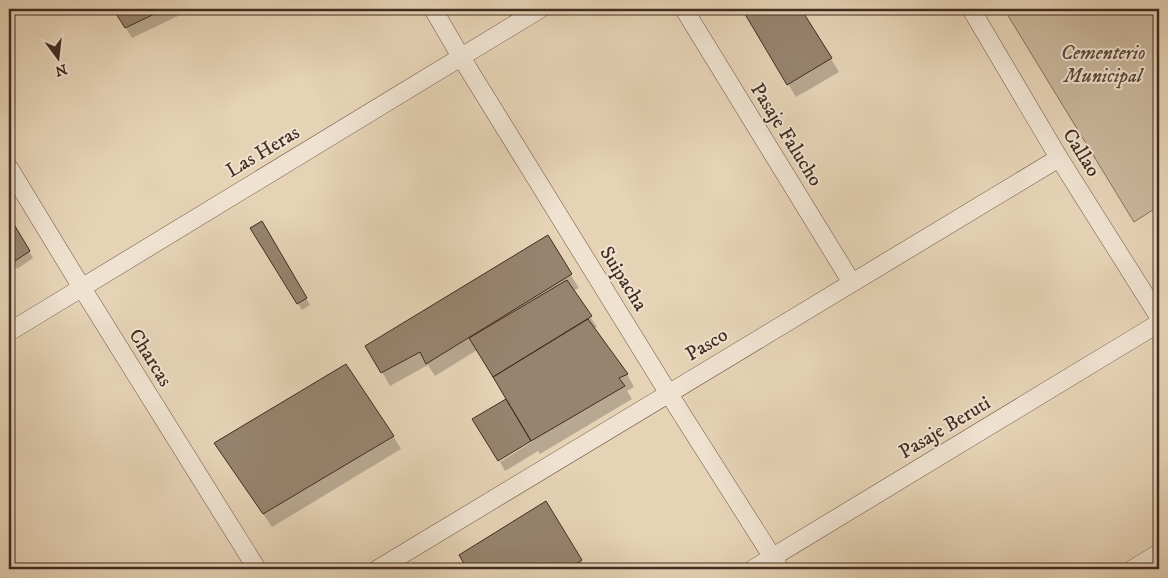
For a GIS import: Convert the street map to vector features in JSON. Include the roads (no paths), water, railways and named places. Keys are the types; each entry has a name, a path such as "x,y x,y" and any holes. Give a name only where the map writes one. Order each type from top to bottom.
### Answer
{"street":[{"name":"Suipacha","path":"433,9 669,394 777,563"},
{"name":"Las Heras","path":"9,332 540,9"},
{"name":"Pasaje Falucho","path":"684,9 852,283"},
{"name":"Callao","path":"971,9 1059,158 1159,317"},
{"name":"Pasco","path":"378,569 1059,158"},
{"name":"Charcas","path":"9,168 257,569"},
{"name":"Pasaje Beruti","path":"753,569 777,563 1159,324"},
{"path":"1132,569 1159,553"}],"park label":[{"name":"Cementerio Municipal","path":"1103,64"}]}
